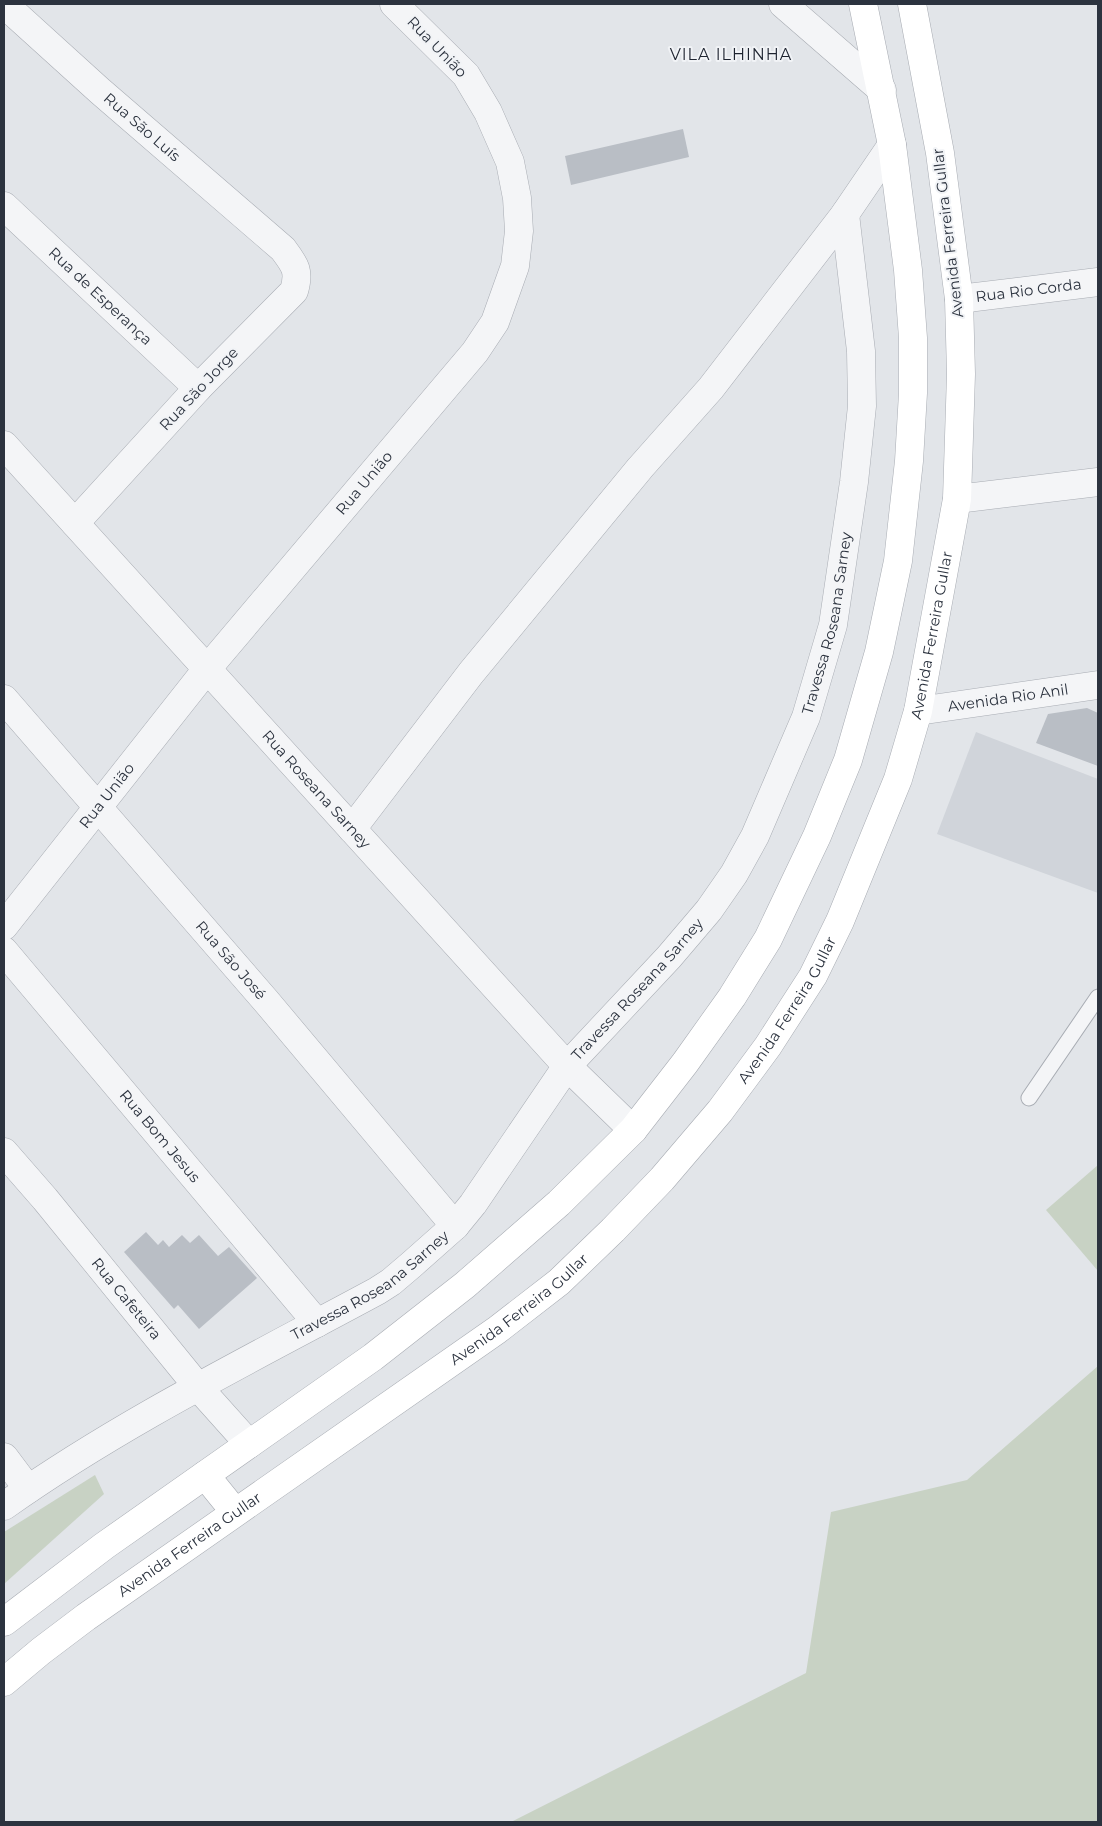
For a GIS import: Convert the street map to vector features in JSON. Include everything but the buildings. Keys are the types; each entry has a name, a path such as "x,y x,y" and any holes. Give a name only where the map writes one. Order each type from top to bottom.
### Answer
{"main road":[{"path":"4,1622 104,1546 373,1357 465,1285 559,1203 633,1130 685,1063 721,1012 768,938 817,836 848,760 878,652 898,561 909,461 913,393 913,338 908,270 892,145 863,4"},
{"name":"Avenida Ferreira Gullar","path":"4,1682 86,1617 505,1324 559,1282 669,1172 720,1111 768,1046 813,976 840,921 898,779 918,711 957,499 961,374 959,299 940,154 912,4"},
{"path":"205,1475 235,1512"}],"street":[{"name":"Rua São Luís","path":"4,4 107,97 283,249"},
{"name":"Rua União","path":"4,926 207,669 475,352 495,322 515,266 519,231 517,198 510,162 488,112 466,75 394,4"},
{"path":"783,4 882,90"},
{"path":"352,829 471,673 640,468 711,388 845,214 892,145"},
{"name":"Rua de Esperança","path":"4,206 198,388"},
{"name":"Travessa Roseana Sarney","path":"4,1506 132,1424 391,1282 455,1226 473,1204 567,1066 669,957 709,910 734,874 755,836 806,717 833,625 854,482 862,406 861,352 845,214"},
{"name":"Rua São Jorge","path":"75,523 198,388 294,291 297,273 295,264 283,249"},
{"name":"Rua Rio Corda","path":"959,299 1098,282"},
{"name":"Rua Roseana Sarney","path":"4,445 567,1066 633,1130"},
{"path":"957,499 1098,482"},
{"name":"Avenida Rio Anil","path":"918,711 1098,685"},
{"name":"Rua São José","path":"4,699 266,1001 455,1226"},
{"name":"Rua Bom Jesus","path":"4,951 317,1323"},
{"name":"Rua Cafeteira","path":"4,1152 45,1199 198,1387 249,1444"},
{"path":"4,1458 28,1489"}],"lane":[{"path":"1029,1098 1098,997"}],"shaded area":[{"path":"976,732 1098,779 1098,893 937,834"}],"green space":[{"path":"1098,1165 1098,1271 1046,1210"},
{"path":"1098,1366 1098,1822 511,1822 806,1673 831,1512 967,1480"},
{"path":"95,1475 104,1494 4,1584 4,1532"}],"district":[{"name":"VILA ILHINHA","path":"731,54"}]}
